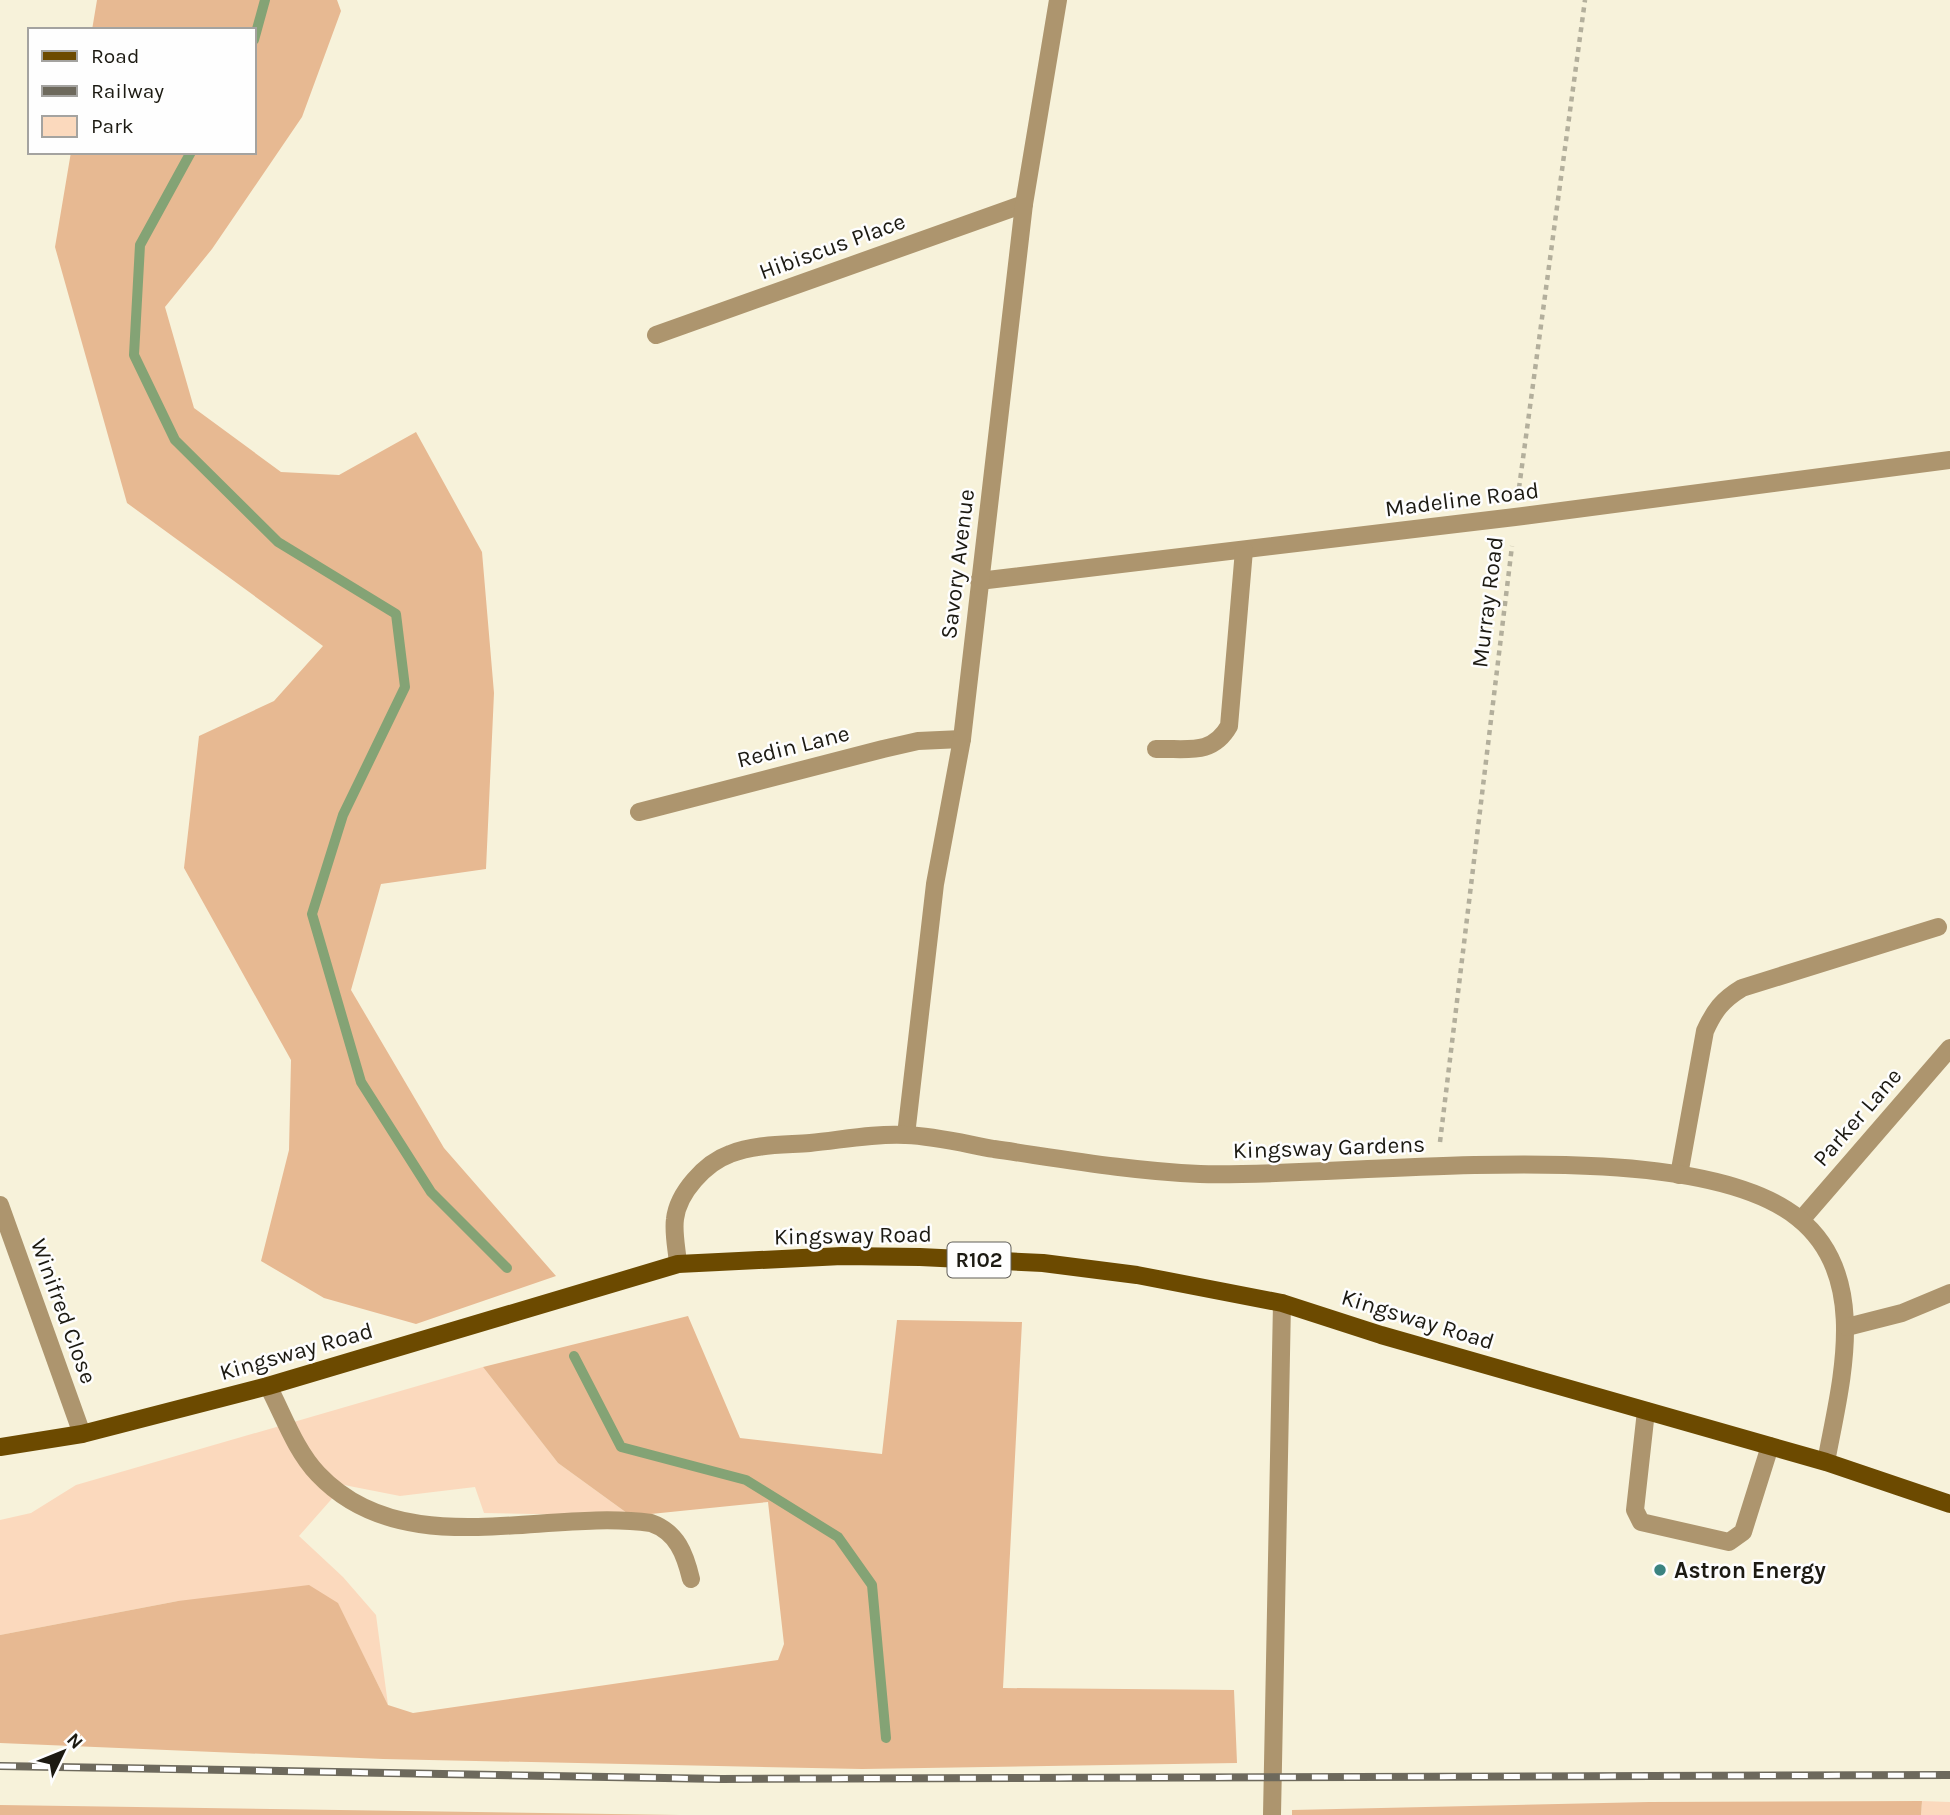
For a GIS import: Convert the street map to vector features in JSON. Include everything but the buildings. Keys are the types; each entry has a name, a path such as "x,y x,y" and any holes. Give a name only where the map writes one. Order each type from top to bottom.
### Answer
{"main road":[{"name":"Kingsway Road","path":"0,1447 82,1434 268,1386 678,1264 842,1256 1043,1264 1137,1275 1282,1303 1826,1462 1950,1504"}],"street":[{"name":"Savory Avenue","path":"906,1135 935,884 962,739 1024,204 1058,0"},
{"name":"Hibiscus Place","path":"656,335 1024,204"},
{"name":"Madeline Road","path":"979,581 1515,517 1950,460"},
{"path":"1156,749 1206,748 1216,744 1229,726 1244,550"},
{"name":"Redin Lane","path":"639,811 894,746 918,741 962,739"},
{"path":"1679,1175 1705,1031 1715,1010 1727,997 1742,988 1938,927"},
{"name":"Parker Lane","path":"1801,1220 1950,1048"},
{"name":"Kingsway Gardens","path":"678,1264 675,1218 685,1193 704,1170 726,1155 752,1147 906,1135 1126,1170 1258,1175 1586,1166 1679,1175 1748,1190 1771,1200 1801,1220 1827,1252 1840,1288 1847,1327 1840,1387 1826,1462"},
{"name":"Winifred Close","path":"0,1205 82,1434"},
{"path":"1847,1327 1911,1309 1950,1293"},
{"path":"1272,1815 1282,1303"},
{"path":"268,1386 301,1450 318,1474 349,1498 379,1514 428,1527 585,1521 651,1523 661,1527 678,1542 691,1579"},
{"path":"1646,1411 1635,1510 1641,1522 1729,1542 1736,1539 1743,1532 1770,1446"}],"path":[{"name":"Murray Road","path":"1437,1168 1515,517 1584,0"}],"green space":[{"path":"483,1367 558,1463 631,1516 484,1513 475,1487 400,1496 344,1485 299,1536 343,1577 376,1615 388,1705 338,1604 178,1601 0,1635 0,1520 31,1513 76,1485"},
{"path":"1922,1801 1950,1802 1950,1815 1921,1815"}],"shaded area":[{"path":"97,0 337,0 341,11 302,117 212,249 165,307 194,408 281,472 339,475 416,432 482,552 494,693 486,869 381,884 351,990 444,1148 556,1276 416,1324 324,1298 261,1261 289,1150 291,1060 184,868 199,736 274,701 323,646 127,503 55,247 71,154 256,154 256,28 92,28"},
{"path":"688,1316 740,1438 882,1454 897,1320 1022,1322 1003,1688 1234,1690 1237,1763 862,1769 383,1759 0,1743 0,1635 178,1601 309,1585 338,1603 388,1705 413,1713 778,1660 784,1644 768,1502 631,1516 558,1463 483,1367"},
{"path":"1922,1801 1921,1815 1292,1815 1292,1810 1649,1802"},
{"path":"0,1805 680,1815 0,1815"}],"waterway":[{"path":"256,33 265,0"},
{"path":"190,154 140,245 134,355 175,440 278,542 396,614 405,687 343,815 312,914 361,1082 431,1192 507,1268"},
{"path":"574,1356 621,1447 746,1480 838,1537 872,1585 886,1738"}],"railway":[{"path":"0,1766 721,1779 1950,1775"}],"place":[{"name":"Astron Energy","path":"1660,1570"}]}
